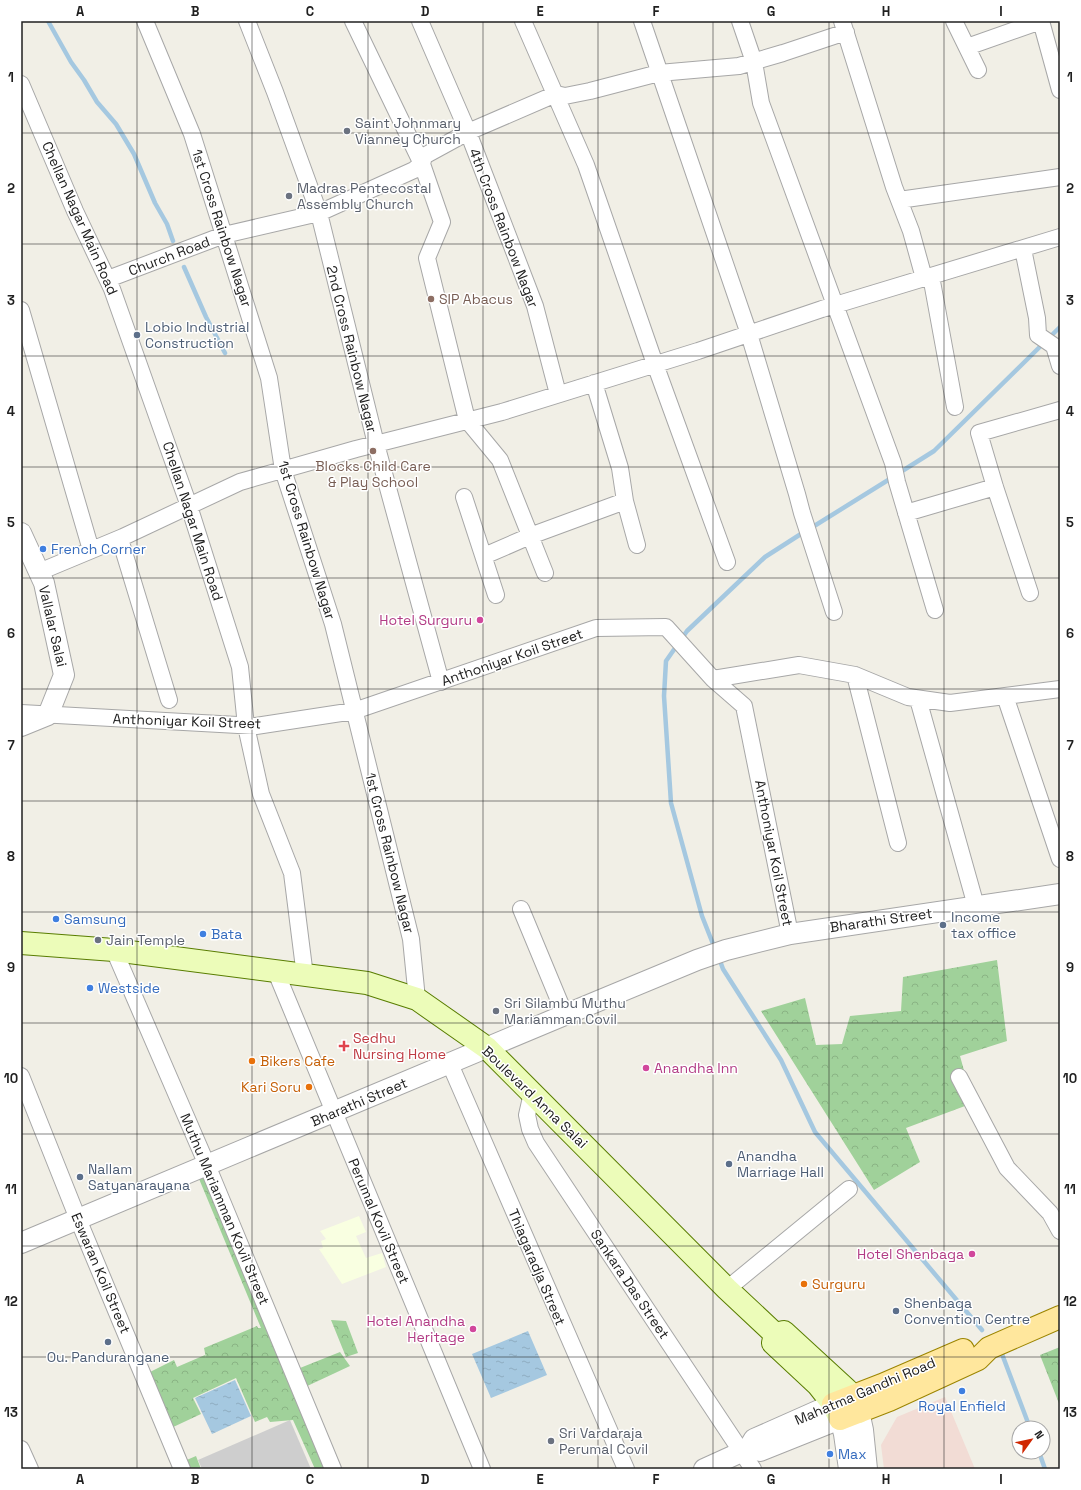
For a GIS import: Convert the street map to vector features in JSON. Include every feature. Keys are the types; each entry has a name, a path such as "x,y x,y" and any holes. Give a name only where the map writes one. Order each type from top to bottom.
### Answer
{"main road":[{"name":"Boulevard Anna Salai","path":"21,943 114,950 366,983 417,999 487,1048 727,1289 775,1334 773,1343 818,1385 846,1407"},
{"name":"Mahatma Gandhi Road","path":"846,1407 882,1385 973,1345 989,1348 1060,1317"}],"street":[{"name":"1st Cross Rainbow Nagar","path":"145,21 192,134 269,378 283,470 333,624 411,939 417,999"},
{"name":"2nd Cross Rainbow Nagar","path":"247,21 319,213 376,444 441,682"},
{"path":"353,21 422,164 442,222 427,258 468,420 500,460 545,573"},
{"name":"4th Cross Rainbow Nagar","path":"420,21 468,132 535,306 558,394"},
{"path":"523,21 586,165 728,562"},
{"path":"642,21 749,334 802,513 834,612"},
{"path":"740,21 754,62 761,103 836,304 893,463 897,482 935,610"},
{"path":"954,21 978,70"},
{"path":"967,47 1041,21 1060,90"},
{"path":"556,94 565,96 590,91 659,73 739,66 754,62 844,26 869,110 899,200 928,277 955,407"},
{"name":"Chellan Nagar Main Road","path":"21,84 75,211 112,289 189,506 240,667 246,726 261,794 292,873 305,976"},
{"name":"Church Road","path":"108,279 224,235 319,213 397,178 422,164 424,156 468,132 556,94"},
{"path":"899,200 1060,177"},
{"path":"38,572 120,538 240,482 376,444 502,412 749,334 836,304 1060,237"},
{"path":"1023,249 1037,318 1038,335 1054,346 1060,366"},
{"path":"21,310 91,550"},
{"path":"594,383 620,468 625,501 638,545"},
{"path":"1030,593 979,433 1060,410"},
{"path":"906,513 995,487"},
{"path":"464,497 496,595"},
{"path":"484,556 530,536 625,501"},
{"name":"Vallalar Salai","path":"21,533 25,555 38,572 44,583 64,675 48,715"},
{"path":"120,538 169,700"},
{"name":"Anthoniyar Koil Street","path":"21,713 256,726 354,711 596,628 666,627 713,679 744,706 790,934"},
{"path":"713,679 799,665 855,675 908,697 950,703 1060,688"},
{"path":"855,675 898,843"},
{"path":"1005,696 1060,859"},
{"path":"918,699 976,906"},
{"path":"21,726 48,715"},
{"name":"Bharathi Street","path":"21,1243 564,1015 726,950 790,934 1060,894"},
{"path":"521,909 564,1015"},
{"name":"Muthu Mariamman Kovil Street","path":"114,950 207,1165 333,1469"},
{"name":"Perumal Kovil Street","path":"276,972 482,1469"},
{"name":"Thiagaradja Street","path":"450,1064 626,1469"},
{"name":"Eswaran Koil Street","path":"21,1076 78,1219 182,1469"},
{"path":"959,1077 1007,1168 1050,1213 1060,1231"},
{"name":"Sankara Das Street","path":"532,1093 527,1115 530,1129 536,1143 745,1451 753,1469"},
{"path":"727,1289 848,1190"},
{"path":"846,1407 844,1434 849,1469"},
{"path":"846,1407 863,1430 868,1469"},
{"name":"Mahatma Gandhi Road","path":"745,1451 754,1439 846,1407"},
{"path":"21,1449 30,1469"},
{"path":"704,1469 745,1451"}],"shaded area":[{"path":"359,1216 366,1232 356,1236 366,1258 382,1253 386,1267 342,1284 319,1249 323,1248 321,1241 326,1239 320,1231"},
{"path":"945,1397 975,1469 884,1469 881,1445 897,1417"},
{"path":"290,1420 311,1469 202,1469 198,1460"}],"green space":[{"path":"997,960 1007,1041 960,1056 973,1103 906,1128 920,1162 874,1190 761,1011 805,998 816,1045 842,1044 850,1016 901,1011 903,977"},
{"path":"207,1165 331,1469 315,1469 293,1420 270,1422 267,1417 255,1422 236,1378 193,1398 201,1414 169,1429 146,1374 174,1360 177,1367 205,1355 206,1358 204,1348 257,1326 258,1328 261,1328 197,1174"},
{"path":"331,1320 346,1321 358,1353 346,1357"},
{"path":"1060,1347 1060,1406 1040,1355"},
{"path":"340,1352 350,1366 303,1388 295,1370"},
{"path":"196,1456 201,1469 185,1469 182,1462"}],"water":[{"path":"528,1331 547,1375 491,1398 472,1354"},
{"path":"235,1380 251,1416 212,1434 195,1398"}],"waterway":[{"path":"48,21 71,62 97,102 116,124 134,154 155,203 167,224 173,241"},
{"path":"184,267 206,317 225,353"},
{"path":"899,473 934,451 1060,327"},
{"path":"811,528 893,477"},
{"path":"715,949 702,916 671,803 664,696 666,661 687,631 765,557 804,532"},
{"path":"719,958 723,969 781,1060 815,1132 982,1330"},
{"path":"1000,1352 1027,1420"},
{"path":"1042,1460 1045,1469"}],"place":[{"name":"Saint Johnmary Vianney Church","path":"347,131"},
{"name":"Madras Pentecostal Assembly Church","path":"289,196"},
{"name":"SIP Abacus","path":"431,299"},
{"name":"Lobio Industrial Construction","path":"137,335"},
{"name":"Blocks Child Care & Play School","path":"373,451"},
{"name":"French Corner","path":"43,549"},
{"name":"Hotel Surguru","path":"480,620"},
{"name":"Samsung","path":"56,919"},
{"name":"Income tax office","path":"943,925"},
{"name":"Bata","path":"203,934"},
{"name":"Jain Temple","path":"98,940"},
{"name":"Westside","path":"90,988"},
{"name":"Sri Silambu Muthu Mariamman Covil","path":"496,1011"},
{"name":"Sedhu Nursing Home","path":"344,1046"},
{"name":"Bikers Cafe","path":"252,1061"},
{"name":"Anandha Inn","path":"646,1068"},
{"name":"Kari Soru","path":"309,1087"},
{"name":"Anandha Marriage Hall","path":"729,1164"},
{"name":"Nallam Satyanarayana","path":"80,1177"},
{"name":"Hotel Shenbaga","path":"972,1254"},
{"name":"Surguru","path":"804,1284"},
{"name":"Shenbaga Convention Centre","path":"896,1311"},
{"name":"Hotel Anandha Heritage","path":"473,1329"},
{"name":"Ou. Pandurangane","path":"108,1342"},
{"name":"Royal Enfield","path":"962,1391"},
{"name":"Sri Vardaraja Perumal Covil","path":"551,1441"},
{"name":"Max","path":"830,1454"}]}
